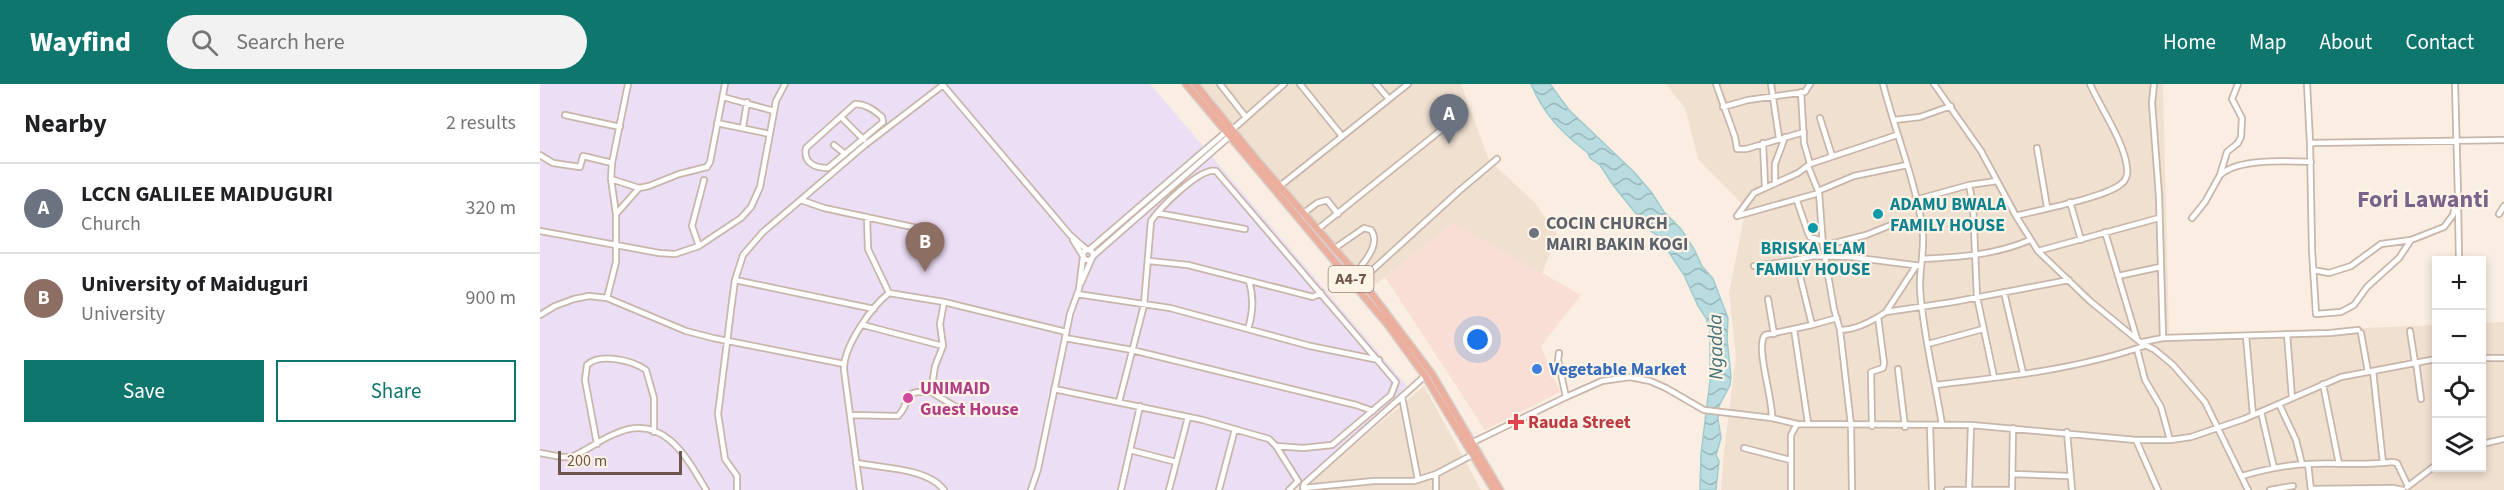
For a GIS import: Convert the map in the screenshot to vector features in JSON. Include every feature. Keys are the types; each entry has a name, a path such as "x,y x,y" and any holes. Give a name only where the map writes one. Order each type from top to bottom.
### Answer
{"highway":[{"name":"A4-7","path":"1186,84 1356,273 1359,283 1444,401 1500,490"},
{"name":"A4-7","path":"1195,84 1230,132 1359,283 1432,374 1444,401"},
{"name":"A4-7","path":"1470,443 1494,490"}],"street":[{"path":"607,298 615,271 616,214 611,179 612,163 628,84"},
{"path":"611,179 639,188 707,167 710,162 725,84"},
{"path":"540,231 659,253 675,254 699,246 741,218 751,207 760,187 774,111 785,84"},
{"path":"737,490 738,476 725,459 718,414 735,279 740,261 763,232 865,145 943,84 1070,235 1090,253"},
{"path":"1220,84 1245,116"},
{"path":"1083,257 1284,84"},
{"path":"1300,84 1342,136"},
{"path":"1376,84 1389,99"},
{"path":"1280,186 1408,84"},
{"path":"1716,84 1737,149 1746,149 1804,132"},
{"path":"1771,84 1782,138 1775,164 1775,183"},
{"path":"1723,107 1801,92 1808,90 1810,84"},
{"path":"1840,330 1848,330 1886,312 1922,259 1924,235 1908,165 1882,84"},
{"path":"1934,84 1981,151 2038,251 2090,301 2188,380 2205,402 2248,490"},
{"path":"2016,216 2120,186 2126,180 2127,167 2116,136 2090,84"},
{"path":"2154,84 2152,103 2163,338"},
{"path":"2192,218 2205,202 2220,175 2227,152 2241,137 2242,118 2232,99 2238,84"},
{"path":"2307,84 2316,314 2341,312 2360,299 2367,286 2399,258 2411,240"},
{"path":"2455,84 2459,256"},
{"path":"1801,92 1809,165 1819,192 1822,244 1840,330 1851,425 1852,490"},
{"path":"723,97 774,111"},
{"path":"743,127 747,102"},
{"path":"855,104 862,104 882,117 883,122 828,168 809,163 804,155 806,148 841,117 855,104"},
{"path":"1894,120 1920,117 1951,106"},
{"path":"565,115 620,128"},
{"path":"841,117 863,139 865,145"},
{"path":"1318,229 1456,118"},
{"path":"1820,118 1832,156"},
{"path":"717,123 770,134"},
{"path":"1898,135 1832,156 1765,187 1754,193 1737,216 1761,211 1778,203 1797,201 1854,176 1908,165"},
{"path":"2310,143 2504,140"},
{"path":"1763,143 1765,187"},
{"path":"834,145 845,154"},
{"path":"2037,148 2047,207"},
{"path":"540,155 553,163 580,167 583,156 612,163"},
{"path":"1359,283 1497,159"},
{"path":"2220,175 2230,169 2250,164 2311,162"},
{"path":"1119,402 1144,304 1151,221 1205,171 1216,171 1396,382 1391,395 1332,445 1303,448 1276,446"},
{"path":"699,246 692,226 704,180"},
{"path":"1916,200 1969,185 1997,181"},
{"path":"1969,185 1973,205 1977,297 1994,377"},
{"path":"616,214 639,188"},
{"path":"2313,270 2329,273 2351,266 2381,244 2411,240 2444,227 2453,215 2457,194"},
{"path":"801,200 824,208 931,231"},
{"path":"1304,213 1322,200 1328,200 1338,214"},
{"path":"1797,201 1810,237 1822,244 1866,235 1891,225"},
{"path":"2070,202 2080,240"},
{"path":"2499,214 2504,206"},
{"path":"1157,213 1245,229"},
{"path":"867,217 868,249 889,293"},
{"path":"2038,251 2159,218"},
{"path":"1335,248 1364,228 1371,230 1374,234 1374,244 1356,273"},
{"path":"2105,232 2138,340"},
{"path":"1070,235 1083,257 1088,260 1090,253"},
{"path":"1922,259 1974,257 2014,247 2030,240"},
{"path":"1031,490 1038,469 1065,335 1090,253"},
{"path":"1754,266 1825,256 1918,266"},
{"path":"1078,291 1083,257"},
{"path":"1796,260 1812,325"},
{"path":"1149,261 1188,266 1314,297 1321,293"},
{"path":"1918,266 1922,308 1942,425"},
{"path":"2118,276 2160,267"},
{"path":"735,279 874,309"},
{"path":"1886,312 1922,308 2069,280"},
{"path":"1248,329 1253,314 1249,281"},
{"path":"1078,291 1170,308 1310,346 1379,360"},
{"path":"2004,291 2023,374"},
{"path":"889,293 944,302 1065,335 1373,411"},
{"path":"860,490 844,364 845,354 874,309 889,293"},
{"path":"540,315 574,298 589,296 607,298 686,331 844,364"},
{"path":"1768,299 1774,334"},
{"path":"931,392 935,366 943,346 940,324 944,302"},
{"path":"1872,426 1871,372 1883,368 1884,363 1878,317"},
{"path":"1772,418 1770,394 1760,347 1762,339 1765,335 1837,318"},
{"path":"863,325 943,346"},
{"path":"1794,329 1808,423"},
{"path":"1928,344 1983,329"},
{"path":"2138,340 2360,331 2371,371 2383,463"},
{"path":"2410,331 2421,399"},
{"path":"2287,334 2292,398"},
{"path":"2246,336 2253,415"},
{"path":"1935,385 2023,374 2107,358 2147,345"},
{"path":"2137,349 2145,380 2161,407 2170,440"},
{"path":"1559,352 1558,360 1566,397"},
{"path":"597,444 585,380 587,365 600,358 629,363 646,370 654,398 654,432"},
{"path":"2486,358 2504,358"},
{"path":"1470,443 1602,381 1630,377 1650,381 1666,388 1704,410 1772,418 1797,424 1905,427 1971,425 2136,440 2170,440 2191,437 2219,428 2342,377 2432,360"},
{"path":"1898,369 1905,427"},
{"path":"1425,376 1302,486 1306,489 1418,480 1436,474 1474,454"},
{"path":"2323,384 2339,465"},
{"path":"1054,389 1188,417 1269,439 1298,481 1289,490"},
{"path":"850,415 898,416 912,392 931,392 956,407"},
{"path":"1402,397 1418,480"},
{"path":"2279,404 2296,440 2311,489 2404,489 2432,468"},
{"path":"1121,490 1140,406"},
{"path":"2261,412 2274,468"},
{"path":"1169,490 1188,417"},
{"path":"1791,490 1791,435 1797,424"},
{"path":"1971,425 1971,490"},
{"path":"1930,426 1932,490"},
{"path":"1947,490 2012,490 2013,428"},
{"path":"540,453 562,458 571,457 627,429 659,433 680,448 706,490"},
{"path":"1219,490 1235,429"},
{"path":"2067,432 2072,490"},
{"path":"2486,443 2504,439"},
{"path":"2136,440 2156,490"},
{"path":"1744,448 1790,460"},
{"path":"1130,450 1176,462"},
{"path":"856,463 926,475 944,490"},
{"path":"2242,476 2274,468 2305,464 2397,464 2404,489"},
{"path":"1436,474 1436,490"},
{"path":"2013,474 2069,476"},
{"path":"2270,490 2293,486"}],"shaded area":[{"path":"540,84 1150,84 1407,386 1337,454 1294,490 540,490"},
{"path":"1191,84 1461,84 1489,160 1535,203 1557,234 1542,274 1453,223 1376,284 1332,250"},
{"path":"1666,84 2163,84 2169,336 2432,325 2432,472 2486,472 2486,323 2504,322 2504,490 1721,490 1736,357 1729,293 1746,208 1698,159 1685,108"},
{"path":"1453,223 1581,295 1541,346 1560,392 1485,430 1385,277"},
{"path":"1424,386 1481,490 1301,490"}],"water":[{"name":"Ngadda","path":"1531,84 1550,84 1569,110 1634,172 1664,212 1681,229 1702,266 1713,279 1728,318 1727,339 1731,376 1730,385 1719,406 1718,419 1721,438 1716,455 1719,461 1716,490 1700,490 1701,454 1710,381 1710,331 1706,318 1684,275 1658,236 1649,230 1600,165 1555,123"}],"place":[{"name":"LCCN GALILEE MAIDUGURI","path":"1449,144"},
{"name":"ADAMU BWALA FAMILY HOUSE","path":"1878,214"},
{"name":"BRISKA ELAM FAMILY HOUSE","path":"1813,228"},
{"name":"COCIN CHURCH MAIRI BAKIN KOGI","path":"1534,233"},
{"name":"University of Maiduguri","path":"925,272"},
{"name":"Vegetable Market","path":"1537,369"},
{"name":"UNIMAID Guest House","path":"908,398"},
{"name":"Rauda Street","path":"1516,422"}],"district":[{"name":"Fori Lawanti","path":"2423,199"}]}
